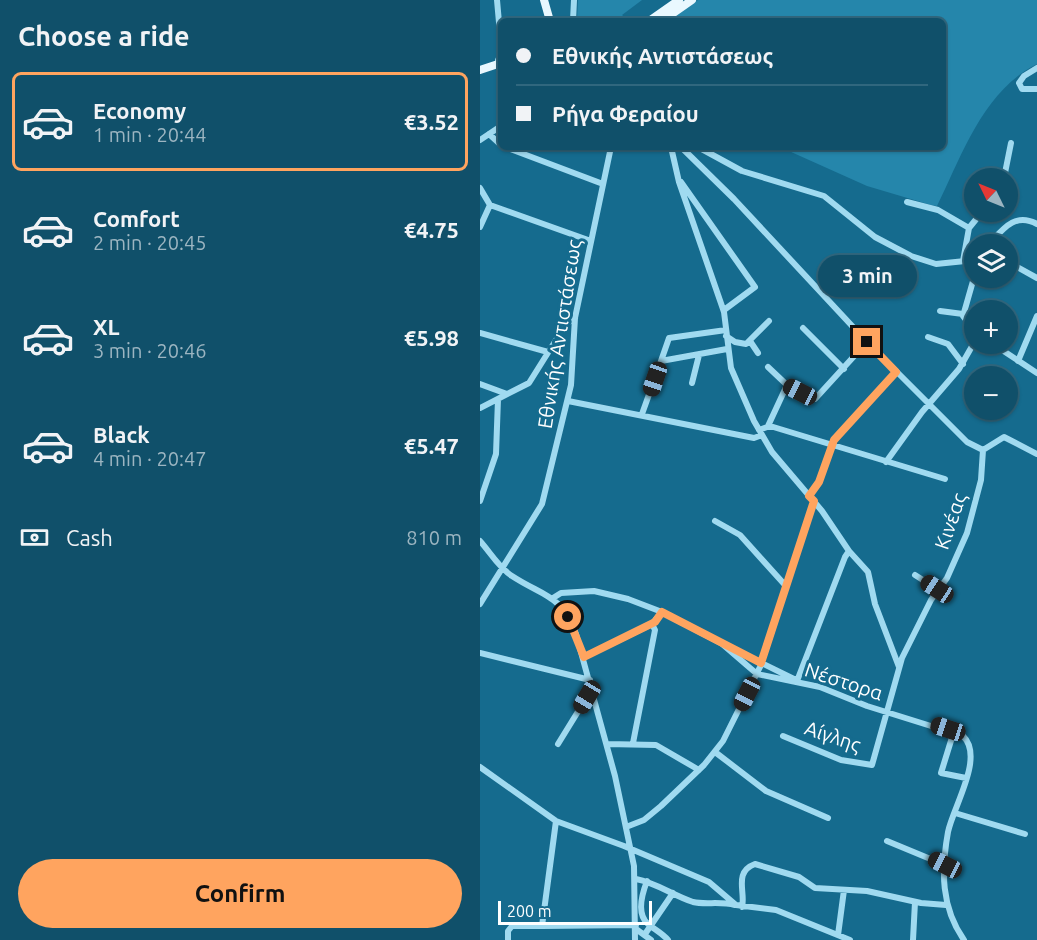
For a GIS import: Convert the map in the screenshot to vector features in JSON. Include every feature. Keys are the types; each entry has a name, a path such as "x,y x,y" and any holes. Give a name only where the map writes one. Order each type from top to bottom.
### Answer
{"main road":[{"path":"539,0 544,18"},
{"path":"544,0 549,18"},
{"path":"653,18 680,0"},
{"path":"666,18 692,0"},
{"path":"481,70 498,66"}],"street":[{"path":"498,0 499,18"},
{"path":"573,18 574,0"},
{"path":"480,61 481,70"},
{"path":"1037,68 1024,76 1019,86 1025,90 1037,89"},
{"path":"480,140 498,128"},
{"path":"489,134 498,142"},
{"path":"1006,168 1011,143"},
{"path":"513,150 603,184"},
{"name":"Εθνικής Αντιστάσεως","path":"481,600 542,504 568,401 574,367 575,318 610,150"},
{"path":"672,150 679,182 724,310 731,368 760,433 778,461 812,498 869,575 875,604 899,667"},
{"path":"684,150 734,199 896,372 967,442 983,450 1004,437 1037,454"},
{"path":"704,150 742,171 824,196 875,237 911,256 933,264 963,261 969,228 974,222"},
{"path":"679,182 755,287 724,310"},
{"path":"480,188 490,205 591,241"},
{"path":"907,202 938,210 969,228"},
{"path":"480,227 490,205"},
{"path":"1000,234 1017,219 1036,222"},
{"path":"1018,268 1037,278"},
{"path":"940,311 963,315 971,288"},
{"path":"1018,362 1037,316"},
{"path":"480,408 531,381 566,324 575,318"},
{"path":"642,414 669,338 726,333 737,343 750,341 769,321"},
{"path":"803,328 844,369"},
{"path":"480,333 548,352"},
{"path":"928,336 948,344 963,364"},
{"path":"750,341 758,352"},
{"path":"768,367 787,385 815,399 867,342"},
{"path":"661,361 727,349"},
{"path":"886,462 929,404 963,364 968,354"},
{"path":"1007,354 1037,373"},
{"path":"692,383 699,355"},
{"path":"626,827 651,815 715,752 757,674 812,498 831,446 896,372"},
{"path":"480,384 507,394"},
{"path":"568,401 754,438 768,426 787,385"},
{"path":"480,501 496,454 498,399"},
{"path":"768,426 945,479"},
{"name":"Κινέας","path":"872,765 899,667 937,589 948,576 967,532 981,480 983,450"},
{"path":"715,521 740,535 785,585"},
{"path":"480,541 513,577 553,598 570,620 594,693 631,849 636,879 635,940"},
{"path":"553,598 561,593 596,591 662,612 797,681 849,551"},
{"path":"915,575 937,589"},
{"path":"584,657 652,624 662,612"},
{"path":"633,743 655,630 652,624"},
{"path":"721,643 757,674"},
{"path":"480,653 590,680"},
{"name":"Νέστορα","path":"757,674 797,681 888,712 954,731 966,739 971,755 966,778"},
{"path":"558,744 587,697 594,693"},
{"path":"954,731 941,773 966,778 948,832 945,865 946,905 952,922 964,940"},
{"name":"Αίγλης","path":"783,736 841,760 872,765"},
{"path":"607,744 633,743 659,746 699,770"},
{"path":"715,752 766,791 828,818"},
{"path":"480,767 556,821 631,849 713,884 739,906"},
{"path":"955,813 1025,834"},
{"path":"542,926 556,821"},
{"path":"887,841 945,865"},
{"path":"739,906 744,900 741,884 748,868 753,864 799,877 813,887 867,891 915,902 946,905"},
{"path":"636,879 695,902 721,901 739,906 774,909 850,940"},
{"path":"646,881 642,911 645,921 668,940"},
{"path":"838,935 844,890"},
{"path":"645,934 673,893"},
{"path":"913,940 915,902"},
{"path":"508,940 508,931 512,926 636,927 651,940"}],"shaded area":[{"path":"578,0 642,0 622,15 626,18 577,18"},
{"path":"698,0 1037,0 1037,64 1002,90 988,107 965,146 937,206 867,186 787,150 946,150 946,18 671,18"}],"route":[{"path":"568,617 584,657 657,621 662,612 761,663 814,501 809,496 819,482 832,442 896,372 867,342"}]}
